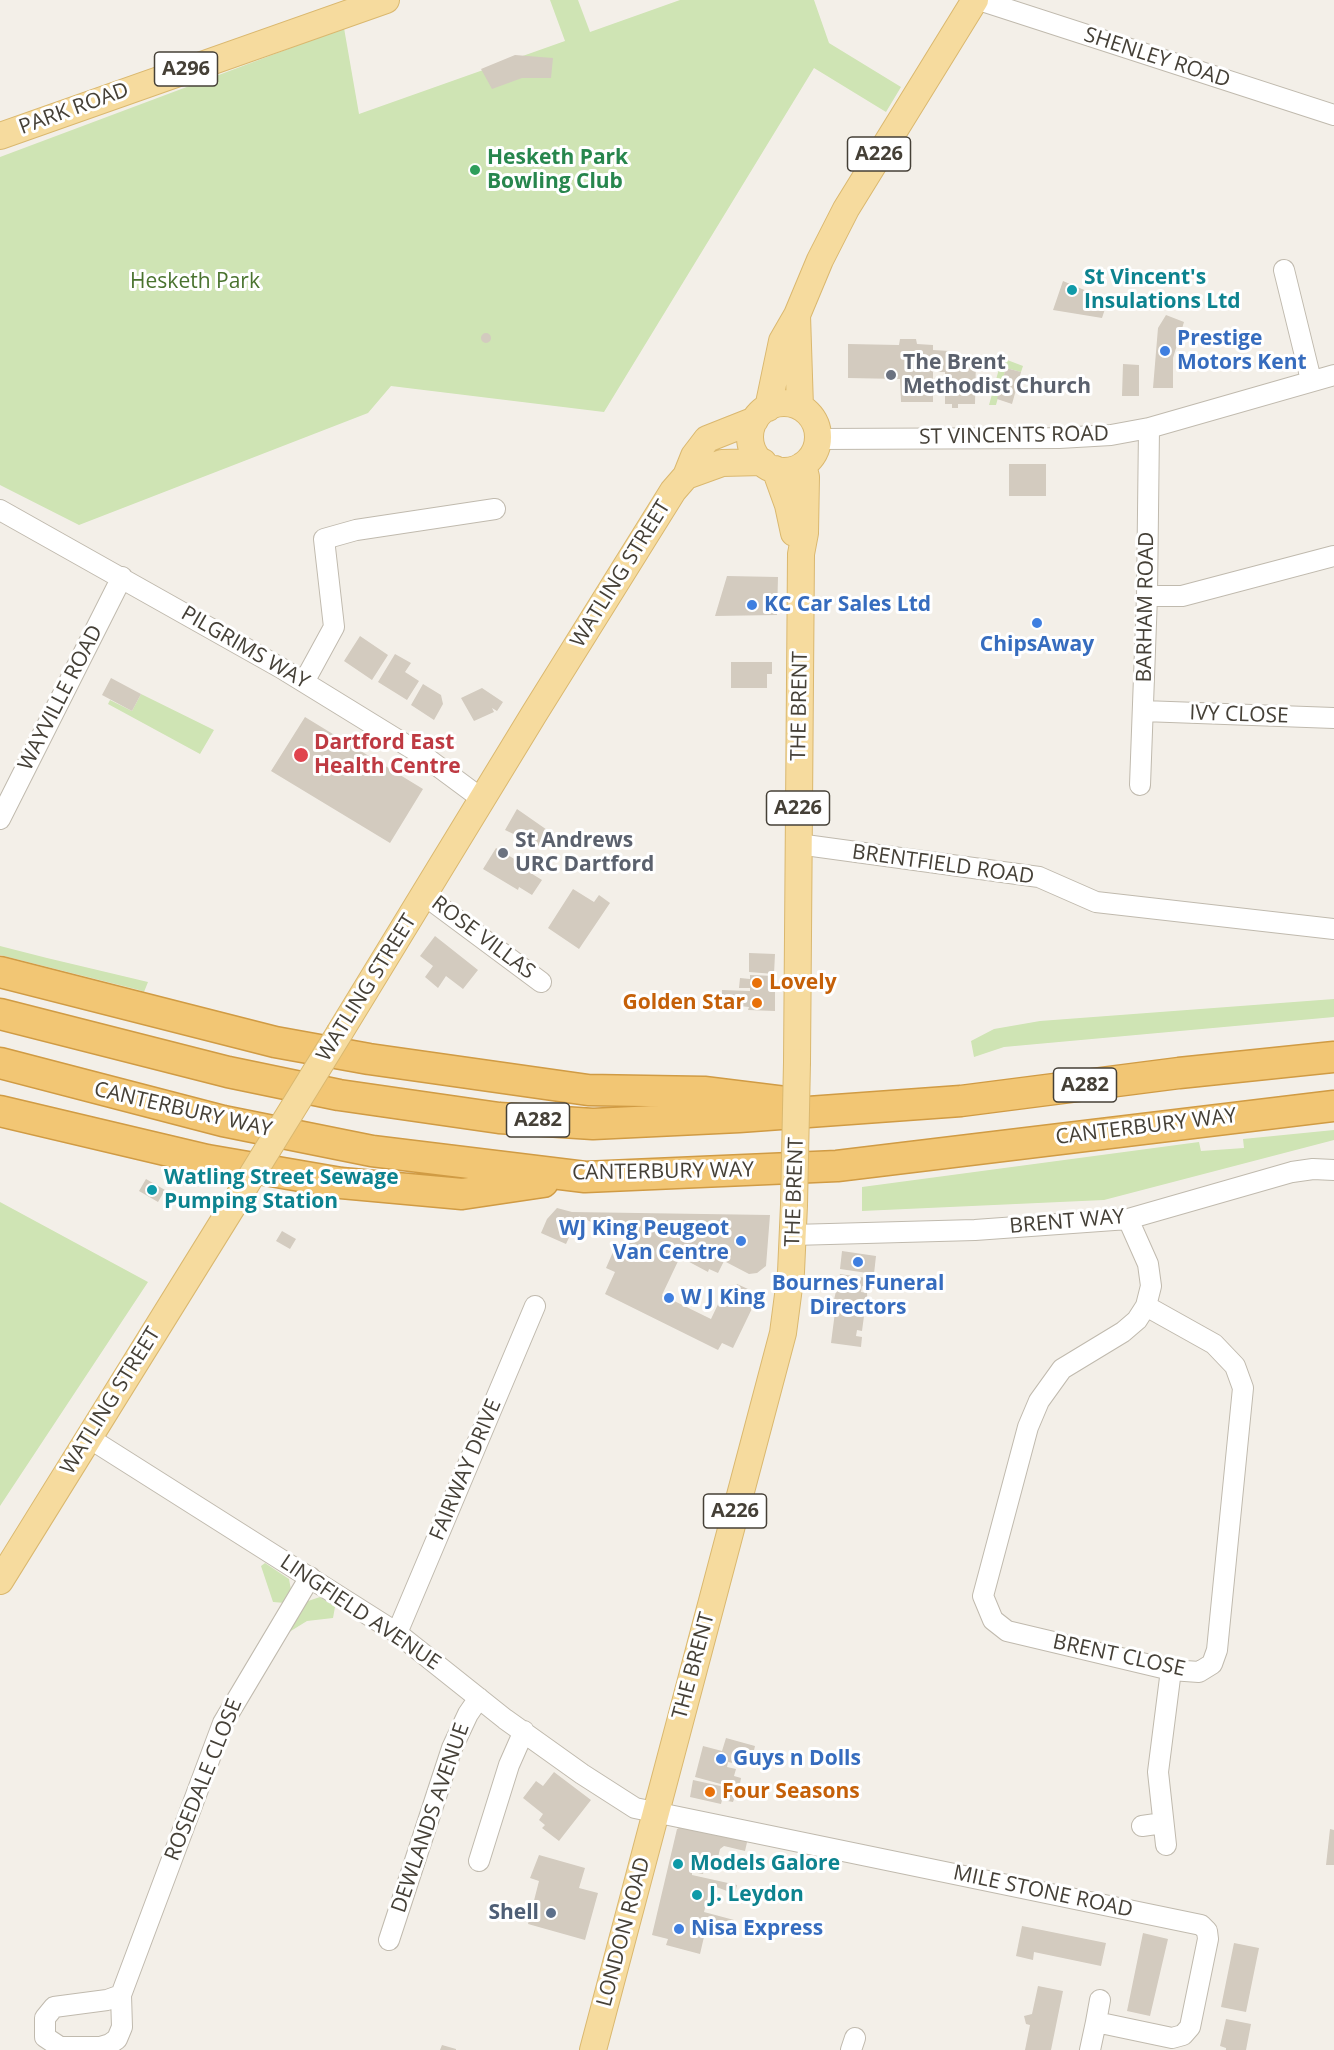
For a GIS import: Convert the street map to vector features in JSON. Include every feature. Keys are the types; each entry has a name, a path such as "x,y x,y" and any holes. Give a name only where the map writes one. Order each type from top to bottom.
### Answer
{"highway":[{"path":"0,972 275,1042 369,1059 588,1090 704,1092 836,1110"},
{"name":"A282","path":"0,1014 228,1072 339,1095 499,1118 593,1124 961,1101 1179,1072 1334,1057"},
{"name":"CANTERBURY WAY","path":"0,1064 223,1121 372,1151 585,1177 837,1166 1334,1106"},
{"path":"0,1111 207,1160 341,1183 462,1194 585,1177"}],"main road":[{"name":"THE BRENT","path":"801,554 769,465 751,444 752,426 762,414 782,341 797,315 806,290 846,209 977,0"},
{"name":"PARK ROAD","path":"0,135 377,2"},
{"name":"THE BRENT","path":"797,315 800,407"},
{"path":"686,476 722,463 769,465 790,470 803,465 813,453 818,439 816,422 800,407 783,404 762,414"},
{"name":"WATLING STREET","path":"0,1581 673,491 686,476 693,456 707,440 762,414"},
{"name":"THE BRENT","path":"655,1813 783,1333 791,1272 797,1062 801,554 805,532 806,477 803,465"},
{"name":"LONDON ROAD","path":"593,2050 655,1813"}],"street":[{"name":"SHENLEY ROAD","path":"977,0 1334,116"},
{"path":"1284,270 1311,380"},
{"name":"ST VINCENTS ROAD","path":"818,439 1059,438 1112,435 1149,428 1334,375"},
{"name":"BARHAM ROAD","path":"1140,785 1147,596 1149,428"},
{"path":"304,682 334,627 324,538 356,530 495,509"},
{"name":"PILGRIMS WAY","path":"0,510 304,682 423,756 482,799"},
{"path":"1147,596 1182,596 1334,556"},
{"name":"WAYVILLE ROAD","path":"0,819 122,578"},
{"name":"IVY CLOSE","path":"1143,711 1334,718"},
{"name":"BRENTFIELD ROAD","path":"798,844 1039,877 1096,902 1334,928"},
{"name":"ROSE VILLAS","path":"424,895 541,982"},
{"name":"BRENT WAY","path":"793,1235 975,1230 1128,1219 1292,1172 1334,1170"},
{"path":"1128,1219 1148,1264 1151,1286 1146,1306"},
{"name":"FAIRWAY DRIVE","path":"397,1634 534,1306"},
{"name":"BRENT CLOSE","path":"1146,1306 1198,1334 1219,1349 1238,1371 1244,1393 1217,1653 1212,1664 1201,1672 1171,1670 1007,1631 993,1620 983,1596 1028,1427 1039,1401 1062,1369 1127,1329 1137,1320 1146,1306"},
{"name":"LINGFIELD AVENUE","path":"89,1438 397,1634 582,1774 635,1808 655,1813"},
{"name":"ROSEDALE CLOSE","path":"121,1995 223,1723 243,1685 310,1577"},
{"path":"1166,1845 1158,1772 1171,1670"},
{"name":"DEWLANDS AVENUE","path":"389,1940 452,1748 468,1714 479,1698"},
{"path":"479,1861 509,1765 524,1731"},
{"name":"MILE STONE ROAD","path":"655,1813 1201,1925 1207,1931 1208,1939 1190,2027 1183,2036 1172,2038 1096,2022"},
{"path":"1142,1826 1163,1823"},
{"path":"1090,2050 1100,2000"}],"green space":[{"name":"Hesketh Park","path":"550,0 578,0 590,32 680,0 814,0 829,43 901,87 886,112 814,68 604,412 391,386 368,413 79,525 0,485 0,157 344,28 359,114 565,41"},
{"path":"1002,358 1023,366 1021,372 1006,368 996,405 989,405"},
{"path":"141,694 214,730 200,754 108,704 110,700 132,711"},
{"path":"0,946 148,982 144,992 0,955"},
{"path":"1334,999 1334,1017 1004,1047 974,1057 971,1041 994,1029 1040,1021"},
{"path":"1334,1130 1334,1140 1104,1200 862,1211 862,1187 1199,1142 1201,1151 1244,1148 1243,1139"},
{"path":"0,1202 148,1282 0,1506"},
{"path":"265,1563 289,1579 291,1590 285,1603 273,1602 261,1566"},
{"path":"320,1597 335,1607 333,1618 307,1621 286,1634 305,1602"}],"building":[{"name":"Hesketh Park Bowling Club","path":"515,55 553,58 551,78 522,78 492,89 481,69"},
{"name":"St Vincent's Insulations Ltd","path":"1063,281 1108,300 1102,318 1053,310"},
{"name":"Prestige Motors Kent","path":"1166,315 1184,322 1173,358 1173,388 1153,388 1158,328"},
{"path":"486,333 491,338 486,343 481,338"},
{"name":"The Brent Methodist Church","path":"900,339 916,339 917,344 933,345 933,350 950,351 950,355 976,360 975,404 958,404 958,408 952,408 952,404 945,404 945,372 933,372 933,402 901,402 900,379 848,378 848,344 899,345"},
{"path":"1123,364 1139,365 1139,396 1122,396"},
{"path":"1006,368 1021,372 1012,404 997,399"},
{"path":"1009,464 1046,464 1046,496 1009,496"},
{"path":"727,576 778,577 777,615 715,616"},
{"path":"360,636 388,655 372,680 344,661"},
{"path":"395,654 411,663 405,672 419,681 407,700 378,682"},
{"path":"731,662 772,662 772,674 767,674 767,688 731,688"},
{"path":"111,678 141,694 132,711 102,695"},
{"path":"423,684 441,695 443,704 434,720 411,705"},
{"path":"482,688 503,702 497,711 492,708 494,712 474,721 461,698"},
{"path":"305,717 423,789 390,843 271,771"},
{"path":"517,809 550,832 541,847 505,830"},
{"path":"496,848 531,869 529,872 542,880 532,895 519,887 518,890 483,869"},
{"path":"573,889 594,902 599,895 610,903 579,949 548,928"},
{"path":"435,936 478,970 463,989 446,976 438,988 425,977 433,966 420,956"},
{"path":"749,953 775,954 774,974 749,972"},
{"path":"750,975 775,976 775,1011 748,1010 749,1007 739,1006 740,998 722,997 722,990 750,991 750,988 739,988 740,978 750,979"},
{"name":"Watling Street Sewage Pumping Station","path":"146,1179 165,1190 158,1202 139,1191"},
{"path":"557,1208 572,1212 770,1215 766,1266 757,1273 749,1274 724,1261 718,1273 709,1269 708,1272 680,1257 662,1295 711,1319 721,1298 729,1302 737,1284 759,1294 733,1348 722,1343 718,1350 605,1294 615,1272 606,1268 613,1252 622,1256 631,1237 614,1228 613,1233 579,1216 566,1244 541,1233 547,1219"},
{"path":"282,1231 296,1239 290,1249 276,1241"},
{"name":"Bournes Funeral Directors","path":"842,1251 876,1256 874,1274 840,1269"},
{"path":"840,1274 873,1279 871,1288 862,1286 861,1292 867,1293 868,1309 833,1304"},
{"path":"835,1312 864,1316 862,1331 857,1330 856,1336 862,1337 861,1347 831,1343"},
{"path":"726,1738 755,1746 752,1759 744,1756 742,1765 728,1762 727,1767 736,1769 734,1776 741,1778 739,1789 695,1777 703,1746 722,1751"},
{"path":"554,1772 591,1800 559,1841 542,1828 545,1825 539,1820 543,1814 523,1798 536,1781 543,1786"},
{"name":"Four Seasons","path":"693,1780 725,1787 724,1790 736,1793 733,1802 722,1800 721,1804 690,1797"},
{"path":"683,1826 748,1838 745,1851 724,1846 720,1849 715,1870 705,1868 703,1874 692,1872 692,1875 737,1885 735,1894 711,1885 704,1912 734,1920 732,1930 707,1924 700,1954 666,1945 668,1939 652,1935 677,1829"},
{"path":"1330,1829 1334,1830 1334,1865 1326,1865"},
{"path":"539,1855 585,1868 579,1888 598,1893 585,1940 528,1924 539,1881 530,1878"},
{"path":"1022,1926 1106,1943 1101,1966 1034,1952 1033,1960 1016,1956"},
{"path":"1143,1933 1168,1939 1150,2016 1127,2011"},
{"path":"1234,1943 1259,1948 1246,2012 1221,2007"},
{"path":"1038,1986 1063,1991 1051,2050 1025,2050 1030,2025 1026,2024 1024,2016 1032,2014"},
{"path":"1226,2019 1251,2024 1246,2050 1226,2050 1220,2046"},
{"path":"442,2045 456,2049 456,2050 440,2050"}],"place":[{"name":"Hesketh Park Bowling Club","path":"475,170"},
{"name":"St Vincent's Insulations Ltd","path":"1072,290"},
{"name":"Prestige Motors Kent","path":"1165,351"},
{"name":"The Brent Methodist Church","path":"891,375"},
{"name":"KC Car Sales Ltd","path":"752,605"},
{"name":"ChipsAway","path":"1037,623"},
{"name":"Dartford East Health Centre","path":"301,755"},
{"name":"St Andrews URC Dartford","path":"503,853"},
{"name":"Lovely","path":"757,983"},
{"name":"Golden Star","path":"757,1003"},
{"name":"Watling Street Sewage Pumping Station","path":"152,1190"},
{"name":"WJ King Peugeot Van Centre","path":"741,1241"},
{"name":"Bournes Funeral Directors","path":"858,1262"},
{"name":"W J King","path":"669,1298"},
{"name":"Guys n Dolls","path":"721,1759"},
{"name":"Four Seasons","path":"710,1792"},
{"name":"Models Galore","path":"678,1864"},
{"name":"J. Leydon","path":"697,1895"},
{"name":"Shell","path":"551,1913"},
{"name":"Nisa Express","path":"679,1929"}]}
